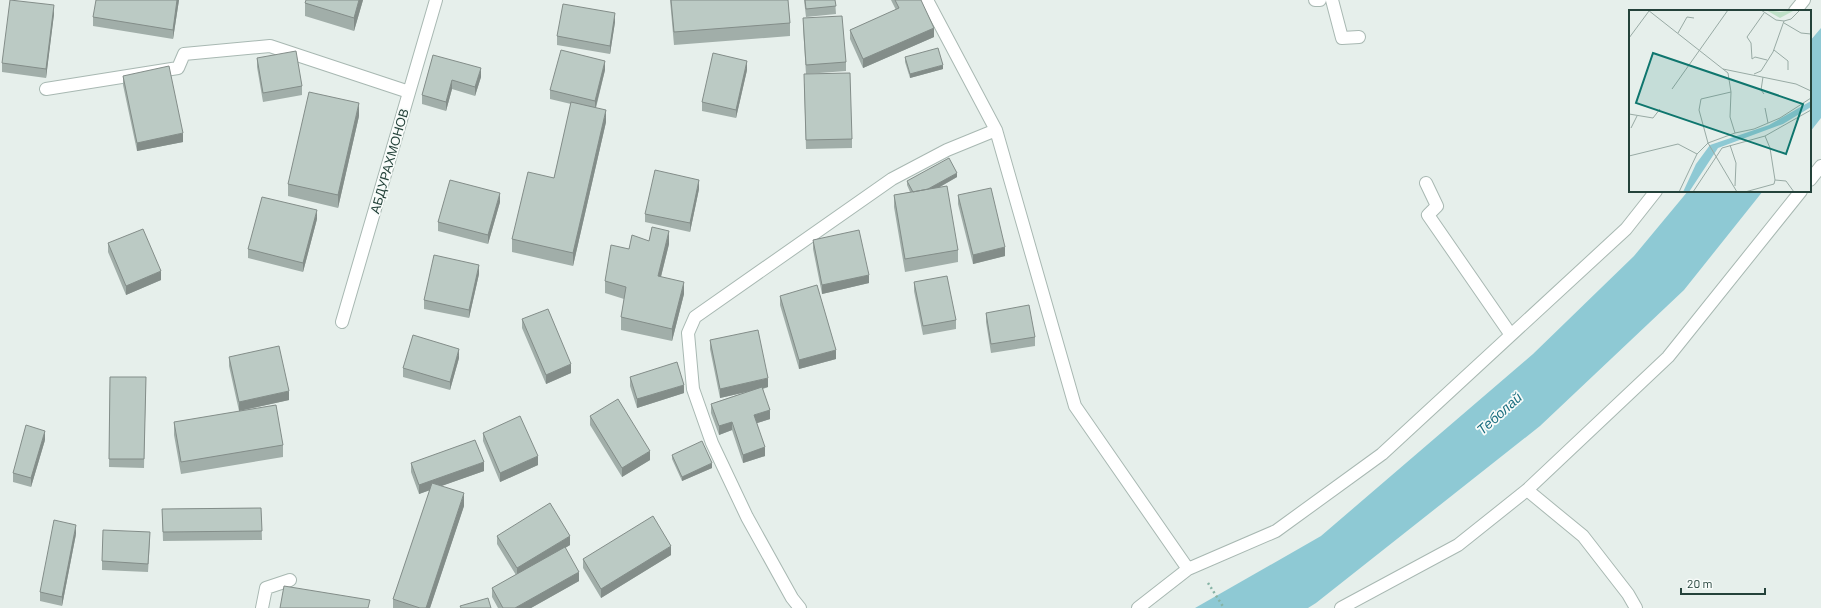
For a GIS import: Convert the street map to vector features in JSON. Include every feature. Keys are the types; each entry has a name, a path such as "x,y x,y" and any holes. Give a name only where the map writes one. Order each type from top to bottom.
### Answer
{"street":[{"name":"АБДУРАХМОНОВ","path":"342,322 436,0"},
{"path":"927,0 996,130 1075,406 1188,569"},
{"path":"1315,0 1320,0"},
{"path":"1332,0 1342,38 1359,37"},
{"path":"1796,10 1804,0"},
{"path":"46,89 178,68 184,54 270,46 409,92"},
{"path":"800,608 792,598 747,517 712,444 693,389 688,333 695,317 892,179 947,150 996,130"},
{"path":"1811,179 1821,166"},
{"path":"1426,183 1437,206 1428,215 1511,336"},
{"path":"1138,608 1188,569 1276,531 1382,454 1626,230 1655,192"},
{"path":"1341,608 1458,545 1527,490 1668,357 1800,192"},
{"path":"1527,490 1583,536 1628,594 1636,608"},
{"path":"262,608 266,588 290,580"}],"path":[{"path":"1210,586 1224,608"}],"water":[{"path":"1821,28 1821,118 1811,131 1811,40"},
{"name":"Теболай","path":"1687,192 1762,192 1684,290 1540,426 1316,603 1308,608 1195,608 1321,536 1533,354 1634,256"}],"building":[{"path":"10,0 54,5 46,69 2,63"},
{"path":"96,0 177,0 173,30 93,17"},
{"path":"306,0 359,0 354,18 305,3"},
{"path":"671,0 788,0 790,23 674,32"},
{"path":"805,0 835,0 836,6 806,9"},
{"path":"895,0 921,0 934,28 863,59 850,30 899,8"},
{"path":"563,4 615,13 610,46 557,36"},
{"path":"842,16 846,62 806,65 803,18"},
{"path":"938,48 943,65 910,74 905,57"},
{"path":"561,50 605,61 595,101 550,90"},
{"path":"296,51 302,86 263,93 257,58"},
{"path":"713,53 747,61 736,110 702,102"},
{"path":"433,55 481,68 475,87 452,80 446,102 422,95"},
{"path":"169,66 183,133 137,143 123,76"},
{"path":"850,73 852,139 806,140 804,74"},
{"path":"309,92 359,103 338,195 288,184"},
{"path":"571,102 606,110 573,253 512,239 528,172 554,178"},
{"path":"949,158 957,173 928,189 913,192 907,181"},
{"path":"655,170 699,180 690,223 645,214"},
{"path":"450,180 500,193 488,235 438,222"},
{"path":"947,186 958,250 905,259 894,195"},
{"path":"991,188 1005,247 973,255 958,195"},
{"path":"262,197 317,210 303,263 248,249"},
{"path":"652,227 669,231 658,276 684,282 672,329 621,317 626,287 605,281 611,245 629,249 632,235 649,241"},
{"path":"143,229 161,271 126,286 108,243"},
{"path":"859,230 869,275 822,285 813,240"},
{"path":"434,255 479,265 469,310 424,300"},
{"path":"947,276 956,320 923,326 914,282"},
{"path":"817,285 836,350 799,360 780,296"},
{"path":"1029,305 1035,337 991,344 986,313"},
{"path":"548,309 571,364 546,375 522,319"},
{"path":"758,330 768,378 720,389 710,340"},
{"path":"413,335 459,349 450,382 403,368"},
{"path":"279,346 289,391 239,402 229,357"},
{"path":"677,362 684,385 637,399 630,377"},
{"path":"110,377 146,377 144,459 109,459"},
{"path":"762,387 770,410 754,415 765,447 743,455 732,422 719,426 711,404"},
{"path":"618,399 650,451 622,468 590,416"},
{"path":"276,405 283,445 181,462 174,422"},
{"path":"520,416 538,456 500,473 483,433"},
{"path":"26,425 45,431 31,478 13,473"},
{"path":"475,440 484,462 419,485 411,463"},
{"path":"702,441 712,463 682,477 672,455"},
{"path":"432,483 464,493 426,608 420,608 393,599"},
{"path":"550,503 570,536 517,568 497,536"},
{"path":"261,508 262,531 163,532 162,509"},
{"path":"653,516 671,546 601,589 583,559"},
{"path":"54,520 76,525 62,597 40,592"},
{"path":"103,530 150,532 148,564 102,561"},
{"path":"565,547 579,572 515,608 503,608 492,588"},
{"path":"284,586 370,600 368,608 280,608"},
{"path":"488,598 491,608 461,608 460,606"}]}
